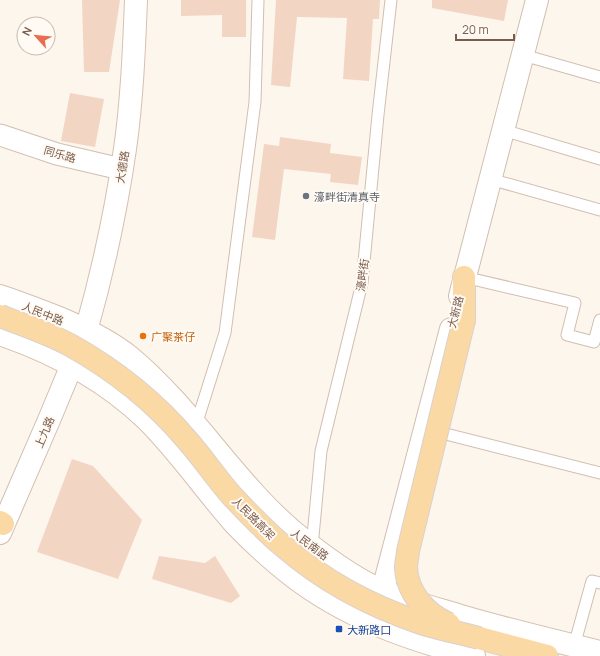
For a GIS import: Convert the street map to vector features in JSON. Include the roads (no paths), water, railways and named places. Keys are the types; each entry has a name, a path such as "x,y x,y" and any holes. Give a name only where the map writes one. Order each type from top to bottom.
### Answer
{"main road":[{"name":"大德路","path":"86,331 106,255 121,170 131,97 136,0"},
{"name":"大新路","path":"374,624 384,591 464,277 537,0"},
{"path":"464,277 464,320 408,551 406,567 409,583 414,595 423,607 477,647"},
{"name":"人民中路","path":"0,296 46,313 86,331"},
{"name":"人民路高架","path":"0,316 49,335 70,345 110,371 140,394 165,416 187,440 232,496 282,546 318,573 355,596 477,647 547,656"},
{"name":"人民南路","path":"86,331 109,343 129,357 164,390 251,490 289,529 342,568 384,591 458,615 600,652"},
{"name":"上九路","path":"1,526 49,420 86,331"},
{"path":"0,334 47,351 99,381 124,399 177,453 236,524 263,551 291,575 326,599 374,624 430,644 477,647"}],"street":[{"name":"同乐路","path":"0,135 57,154 121,170"}],"lane":[{"path":"196,425 225,333 255,102 258,0"},
{"name":"濠畔街","path":"312,547 322,451 362,283 378,115 391,0"},
{"path":"523,55 600,77"},
{"path":"503,130 600,159"},
{"path":"490,179 600,210"},
{"path":"464,277 574,303 567,335 594,342 600,320"},
{"path":"425,429 600,473"},
{"path":"574,646 592,581 600,583"}],"place":[{"name":"濠畔街清真寺","path":"306,196"},
{"name":"广聚茶仔","path":"143,336"},
{"name":"大新路口","path":"339,629"}]}
